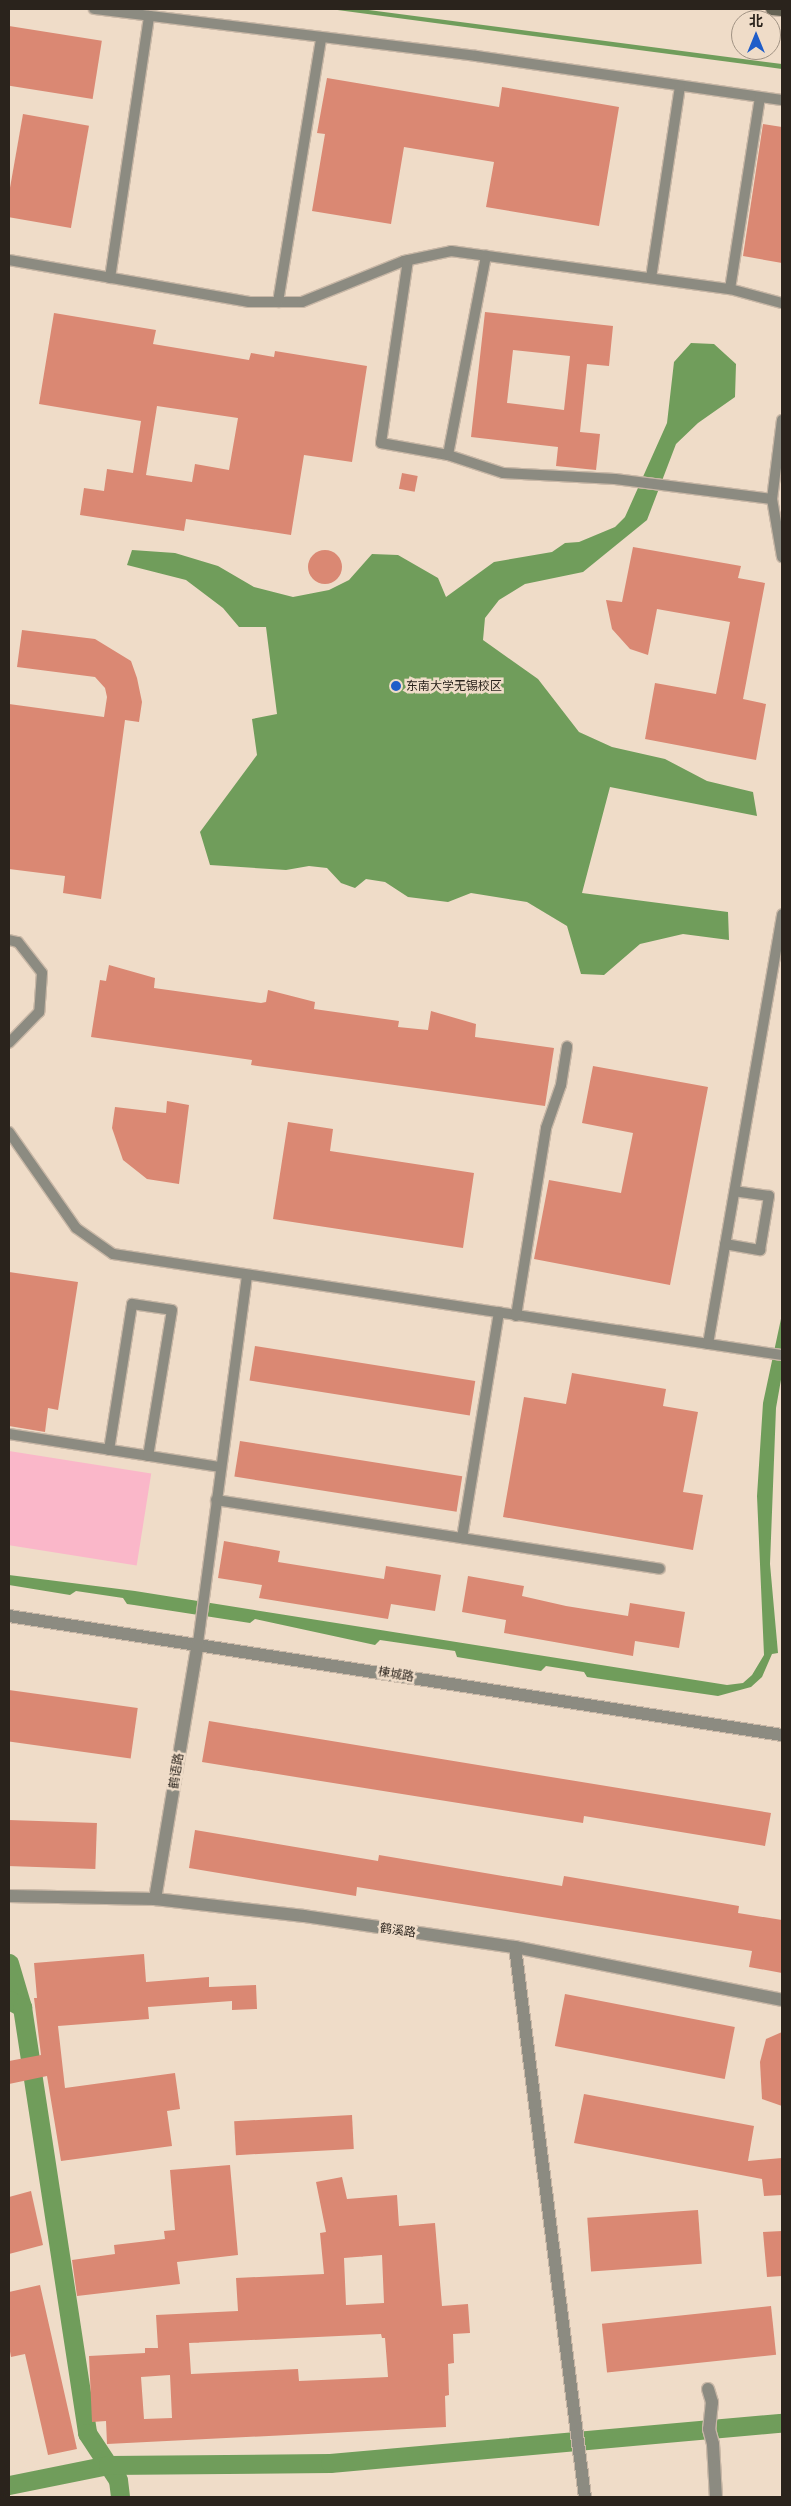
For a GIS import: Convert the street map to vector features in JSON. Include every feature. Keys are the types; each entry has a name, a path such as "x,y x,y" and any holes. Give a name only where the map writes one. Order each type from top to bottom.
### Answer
{"main road":[{"path":"772,9 782,10"}],"street":[{"name":"楝城路","path":"9,1616 198,1643 782,1735"},
{"name":"鹤语路","path":"155,1899 198,1643"},
{"name":"鹤溪路","path":"9,1896 155,1899 304,1916 515,1947 782,2000"},
{"path":"515,1947 585,2497"},
{"path":"708,2389 712,2402 709,2429 713,2444 716,2497"}],"lane":[{"path":"94,9 321,39 476,56 680,87 782,100"},
{"path":"110,278 149,16"},
{"path":"278,302 321,39"},
{"path":"651,278 680,87"},
{"path":"730,288 760,97"},
{"path":"9,260 249,302 302,302 408,260 451,251 730,288 782,302"},
{"path":"448,455 486,256"},
{"path":"408,260 381,442 448,455 503,472 615,479 772,499"},
{"path":"782,420 772,499 782,556"},
{"path":"708,1344 782,914"},
{"path":"9,940 18,942 42,973 39,1012 9,1043"},
{"path":"516,1316 546,1128 561,1085 567,1046"},
{"path":"9,1132 76,1228 113,1254 247,1276 782,1355"},
{"path":"725,1244 760,1250 769,1196 735,1191"},
{"path":"198,1643 247,1276"},
{"path":"109,1450 132,1304 172,1310 148,1456"},
{"path":"462,1538 499,1312"},
{"path":"9,1434 220,1467"},
{"path":"216,1500 660,1569"}],"shaded area":[{"path":"330,9 361,9 731,57 731,60 751,60 782,64 782,69"},
{"path":"691,343 714,344 736,364 735,397 698,423 676,444 647,520 583,572 525,584 499,600 485,618 483,640 538,679 579,732 612,747 665,759 707,781 753,792 757,816 610,787 582,893 728,912 729,940 683,934 640,944 604,975 581,974 567,926 527,902 471,893 448,902 408,897 385,882 366,879 355,888 341,883 327,868 309,866 286,870 210,865 200,832 257,755 252,719 277,714 266,627 239,627 223,608 186,580 127,565 132,550 175,553 218,566 254,587 293,597 329,590 349,580 372,554 398,555 438,578 446,597 494,562 552,552 565,543 579,542 615,527 625,517 667,423 674,362"},
{"path":"782,1314 782,1374 776,1408 770,1564 778,1653 772,1654 762,1677 751,1687 718,1696 587,1677 584,1672 546,1666 541,1671 457,1657 455,1651 380,1640 375,1645 255,1619 250,1623 127,1604 123,1598 76,1591 70,1595 9,1585 9,1575 135,1591 727,1685 743,1683 752,1675 764,1655 757,1496 763,1403"},
{"path":"9,1451 151,1474 137,1565 9,1545"}],"building":[{"path":"9,26 102,41 93,99 9,86"},
{"path":"327,78 499,107 502,87 619,107 599,226 486,207 494,162 404,147 391,224 312,211 325,134 317,133"},
{"path":"23,114 89,126 71,228 9,217 9,193"},
{"path":"763,124 782,127 782,263 743,256"},
{"path":"485,312 613,326 609,366 587,364 580,432 600,434 596,470 556,466 558,447 471,437","holes":["513,350 570,356 564,410 507,403"]},
{"path":"54,313 156,330 153,344 249,360 251,353 274,357 275,351 367,366 352,462 304,455 291,535 186,519 184,531 80,515 84,488 104,491 107,469 133,473 141,421 39,404","holes":["157,406 238,418 229,470 195,464 192,482 146,475"]},
{"path":"402,473 418,476 415,492 399,489"},
{"path":"633,547 741,566 738,578 765,583 743,699 766,704 756,760 645,739 655,683 716,694 730,622 657,609 648,655 630,649 612,629 606,600 622,602"},
{"path":"325,550 337,555 342,567 337,579 325,584 313,579 308,567 313,555"},
{"path":"22,630 95,639 131,661 137,678 142,702 139,722 125,720 101,899 63,893 65,876 9,869 9,704 104,717 107,697 105,688 95,677 17,667"},
{"path":"109,965 155,978 154,988 261,1003 266,1002 268,990 315,1002 314,1009 399,1021 398,1027 428,1030 431,1011 476,1024 475,1037 554,1048 545,1106 251,1065 252,1060 91,1037 100,980 106,981"},
{"path":"593,1066 708,1087 670,1285 534,1259 549,1180 621,1193 633,1133 582,1123"},
{"path":"167,1101 189,1105 179,1184 147,1179 123,1160 112,1128 115,1107 166,1113"},
{"path":"288,1122 333,1129 330,1151 474,1173 463,1248 273,1219"},
{"path":"9,1272 78,1282 58,1410 48,1408 45,1432 9,1426"},
{"path":"255,1346 475,1381 470,1415 250,1381"},
{"path":"572,1373 666,1389 663,1406 698,1412 683,1492 703,1495 693,1550 503,1517 524,1397 566,1404"},
{"path":"240,1441 462,1476 457,1512 234,1477"},
{"path":"224,1541 280,1551 278,1562 384,1579 386,1566 441,1575 435,1611 391,1604 388,1619 259,1598 262,1585 218,1578"},
{"path":"468,1576 524,1586 522,1596 566,1606 628,1616 630,1603 685,1612 679,1648 635,1641 633,1656 504,1633 506,1620 462,1612"},
{"path":"9,1690 138,1708 131,1759 9,1742"},
{"path":"209,1721 771,1813 765,1846 584,1816 583,1823 202,1762"},
{"path":"9,1820 97,1823 95,1869 9,1866"},
{"path":"195,1830 378,1861 379,1855 562,1886 564,1876 739,1906 738,1913 782,1920 782,1973 749,1967 752,1951 357,1887 356,1896 189,1868"},
{"path":"144,1954 146,1982 209,1977 209,1987 256,1985 257,2009 232,2010 232,2001 148,2007 149,2019 58,2026 65,2088 175,2073 180,2109 167,2111 172,2146 61,2161 47,2076 9,2084 9,2061 41,2055 34,1998 37,1998 34,1963"},
{"path":"565,1994 735,2027 725,2079 555,2046"},
{"path":"782,2032 782,2106 762,2099 760,2062 766,2039"},
{"path":"584,2094 754,2126 748,2161 782,2158 782,2195 764,2196 762,2179 574,2143"},
{"path":"352,2115 354,2149 236,2155 234,2121"},
{"path":"230,2165 238,2255 177,2262 180,2284 77,2296 72,2260 115,2254 114,2245 165,2239 164,2231 175,2230 170,2170"},
{"path":"342,2177 347,2199 397,2195 399,2226 435,2223 442,2306 468,2304 470,2333 453,2334 454,2363 448,2364 449,2395 445,2396 446,2427 107,2444 106,2421 92,2422 89,2356 145,2353 145,2348 158,2348 156,2315 238,2311 236,2278 324,2274 320,2233 326,2232 316,2182","holes":["382,2255 384,2303 346,2305 344,2258","381,2334 382,2338 385,2338 388,2377 299,2381 298,2369 191,2374 189,2343","170,2375 172,2418 144,2419 141,2377"]},
{"path":"31,2191 43,2245 9,2254 9,2197"},
{"path":"698,2210 702,2264 591,2272 587,2218"},
{"path":"782,2231 782,2276 767,2277 763,2232"},
{"path":"40,2285 77,2449 48,2455 25,2354 11,2357 9,2346 9,2292"},
{"path":"771,2306 776,2355 607,2373 602,2324"}],"waterway":[{"path":"9,1963 22,2007"},
{"path":"9,2000 22,2007 87,2433 118,2480 120,2497"},
{"path":"9,2485 108,2465 330,2463 782,2423"}],"place":[{"name":"东南大学无锡校区","path":"396,686"}]}
